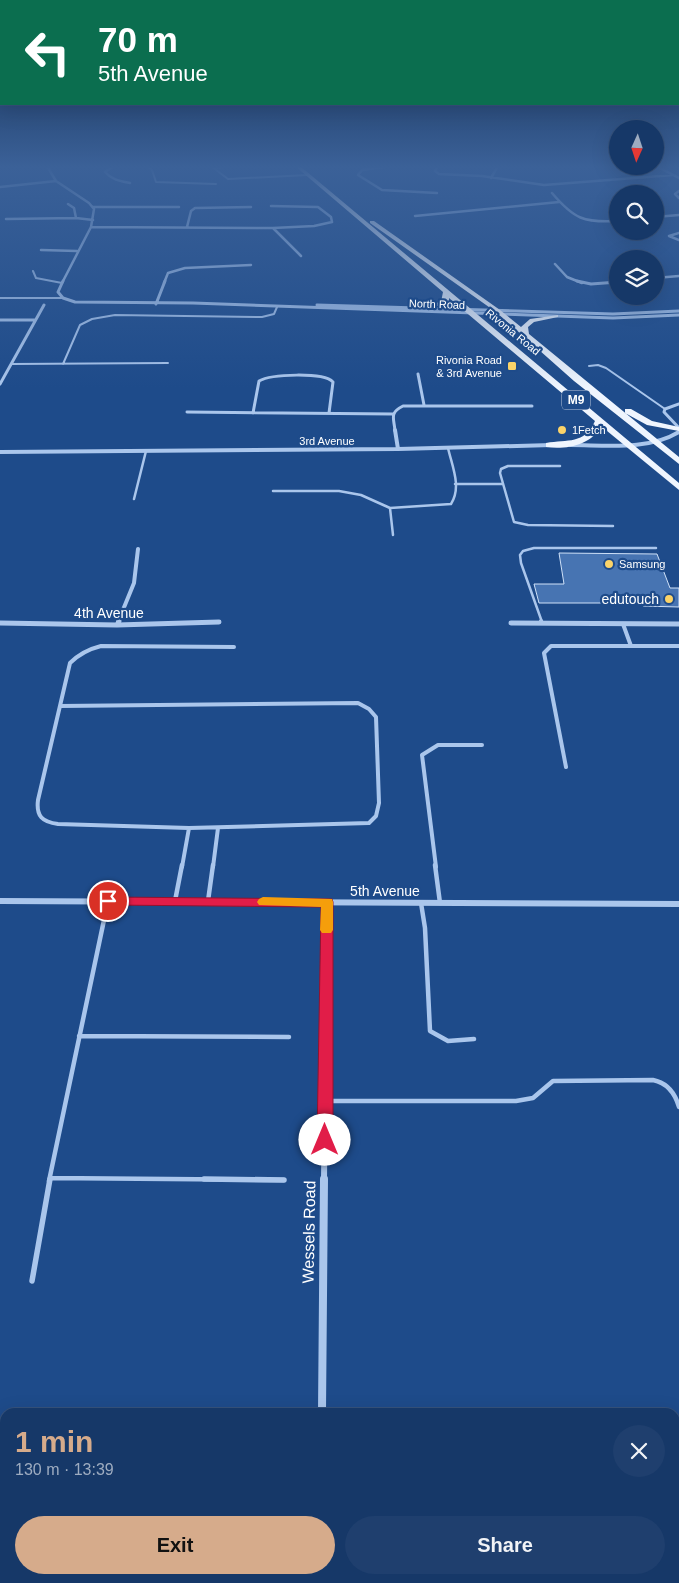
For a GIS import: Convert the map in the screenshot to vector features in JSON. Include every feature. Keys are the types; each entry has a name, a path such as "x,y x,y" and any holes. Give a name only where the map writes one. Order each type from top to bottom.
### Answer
{"main road":[{"name":"Rivonia Road","path":"385,240 535,364 599,421 679,487"},
{"name":"Rivonia Road","path":"398,240 501,313 578,379 679,461"},
{"path":"416,308 443,304 446,302 446,291"},
{"path":"526,334 524,327 532,320 556,316"},
{"path":"578,379 596,386 640,419 679,430"},
{"path":"549,445 586,439 595,432 599,421"}],"street":[{"path":"63,298 58,292 83,240"},
{"path":"285,240 301,256"},
{"path":"41,250 77,251"},
{"path":"555,264 564,277 575,281 596,284 609,283"},
{"path":"156,304 168,273 185,268 251,265"},
{"path":"664,277 679,276"},
{"name":"North Road","path":"63,298 75,302 93,304 194,304 637,318 679,313"},
{"name":"North Road","path":"194,304 218,302 416,308 501,313 679,313"},
{"path":"0,384 44,305"},
{"path":"0,320 35,320"},
{"path":"0,373 6,372"},
{"path":"418,374 424,405"},
{"path":"252,413 259,382 264,378 276,376 330,379 333,382 329,413"},
{"path":"679,404 665,409 666,416 679,430"},
{"path":"398,449 393,414 395,410 403,406 532,406"},
{"path":"188,412 393,414"},
{"name":"3rd Avenue","path":"0,452 398,449 549,445 630,446 676,435 679,430"},
{"path":"117,625 134,583 138,549"},
{"name":"4th Avenue","path":"0,623 117,625 219,622"},
{"path":"511,623 679,624"},
{"name":"5th Avenue","path":"0,901 679,904"},
{"name":"Wessels Road","path":"322,1408 327,902"}],"lane":[{"path":"33,271 36,278 62,283"},
{"path":"0,298 63,298"},
{"path":"63,364 80,325 92,319 114,315 262,317 274,314 277,307"},
{"path":"11,364 168,363"},
{"path":"589,366 605,367 665,409"},
{"path":"273,491 325,490 351,493 361,495 390,508 451,504 456,496 448,448"},
{"path":"134,499 146,451"},
{"path":"560,466 508,466 501,469 503,484 514,522 528,525 612,526"},
{"path":"455,484 503,484"},
{"path":"390,508 394,535"},
{"path":"542,623 521,563 520,555 523,551 534,548 656,548"},
{"path":"623,624 631,646"},
{"path":"60,706 354,702 371,709 376,717 379,804 376,816 369,823 189,828 58,824 49,823 41,819 37,810 38,800 70,663 82,653 101,646 234,647"},
{"path":"566,767 548,678 544,653 546,648 551,646 679,646"},
{"path":"440,903 422,755 438,745 482,745"},
{"path":"175,901 189,828"},
{"path":"208,901 218,828"},
{"path":"32,1281 50,1178 108,901"},
{"path":"421,903 425,928 430,1032 448,1041 474,1038"},
{"path":"79,1036 289,1036"},
{"path":"325,1101 516,1101 533,1098 553,1081 654,1080 661,1081 676,1093 679,1107"},
{"path":"50,1178 284,1180"}],"building":[{"path":"559,553 657,554 670,588 679,588 679,607 643,606 642,603 539,603 534,584 564,584"}],"slow traffic":[{"path":"263,902 327,902 327,930"}],"place":[{"name":"Rivonia Road & 3rd Avenue","path":"512,366"},
{"name":"1Fetch","path":"562,430"},
{"name":"Samsung","path":"609,564"},
{"name":"edutouch","path":"669,599"}],"route":[{"path":"108,901 327,902 325,1140"}]}
